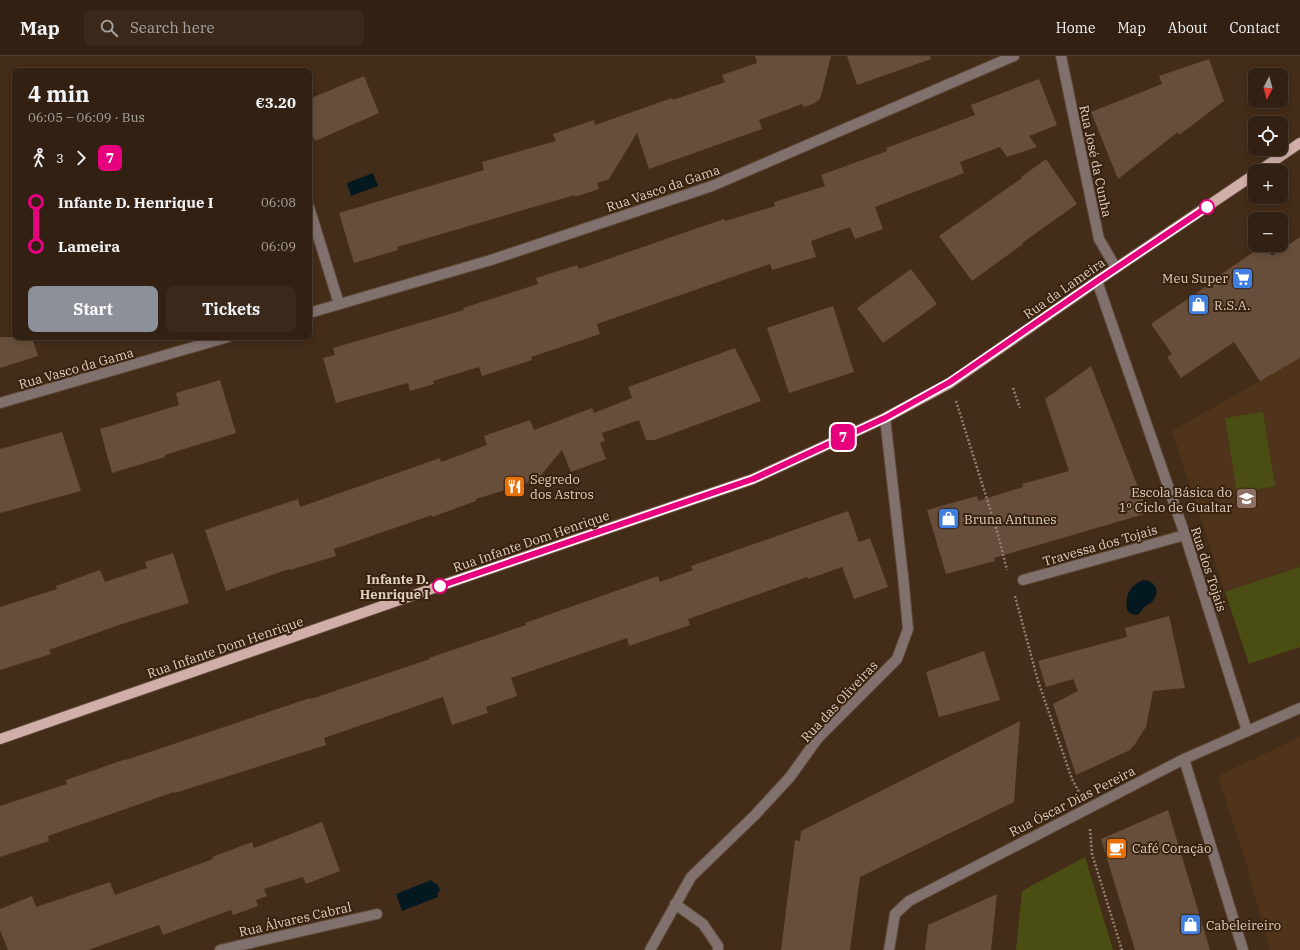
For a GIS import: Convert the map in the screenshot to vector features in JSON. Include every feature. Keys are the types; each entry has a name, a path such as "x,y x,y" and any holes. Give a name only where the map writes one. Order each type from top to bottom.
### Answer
{"main road":[{"path":"1269,164 1300,143"},
{"name":"Rua da Lameira","path":"885,418 950,382 1248,179"},
{"name":"Rua Infante Dom Henrique","path":"0,739 753,479 885,418"}],"street":[{"name":"Rua Vasco da Gama","path":"312,312 491,260 712,186 1014,56"},
{"name":"Rua José da Cunha","path":"1061,56 1099,239 1116,268"},
{"path":"312,216 340,304"},
{"name":"Rua dos Tojais","path":"1097,281 1185,535 1247,731"},
{"name":"Rua Vasco da Gama","path":"0,404 218,340"},
{"name":"Rua das Oliveiras","path":"650,950 691,877 755,815 790,777 818,738 897,659 908,629 904,576 885,418"},
{"name":"Travessa dos Tojais","path":"1022,580 1185,535"},
{"name":"Rua Óscar Dias Pereira","path":"889,950 895,914 909,901 1184,759 1300,708"},
{"path":"1184,759 1242,950"},
{"path":"675,904 703,924 718,946 718,950"},
{"name":"Rua Álvares Cabral","path":"220,950 377,914"}],"path":[{"path":"1013,388 1020,408"},
{"path":"1088,808 1092,854 1122,950"}],"shaded area":[{"name":"Escola Básica do 1º Ciclo de Gualtar","path":"1300,358 1300,567 1225,592 1172,431"},
{"path":"1263,412 1275,486 1237,493 1225,418"},
{"path":"1300,567 1300,647 1249,664 1225,592"},
{"path":"1300,737 1300,950 1270,950 1246,863 1218,776"},
{"path":"1085,857 1113,950 1016,950 1022,891"}],"water":[{"path":"373,173 378,186 351,196 347,183"},
{"path":"1143,580 1153,583 1157,592 1156,595 1138,615 1131,614 1127,610 1127,595 1134,585"},
{"path":"431,880 437,884 440,890 438,897 402,911 396,894"}],"building":[{"path":"755,56 831,56 819,100 804,107 802,104 759,120 762,129 649,169 637,133 609,179 597,183 599,189 397,247 398,250 354,263 339,213 484,170 482,162 556,141 553,134 594,120 595,125 672,98 673,100 725,82 722,75 757,63"},
{"path":"847,56 930,56 931,59 857,85"},
{"path":"1209,59 1224,101 1179,135 1178,132 1118,179 1091,112 1162,84 1159,76"},
{"path":"364,76 379,113 315,141 312,134 312,98"},
{"path":"1039,79 1057,125 1029,136 1037,147 1007,157 1000,147 960,162 964,173 875,207 883,229 855,239 850,227 811,241 816,257 772,270 770,264 597,324 600,334 531,357 532,360 482,376 479,367 433,381 434,384 410,391 408,383 336,403 323,358 335,355 333,348 464,310 463,308 538,284 536,278 577,265 579,269 724,219 725,221 775,206 774,202 825,186 821,175 887,151 886,148 975,115 971,105"},
{"path":"1046,159 1077,204 972,281 939,236 1022,178 1021,177"},
{"path":"1300,237 1300,358 1260,381 1234,342 1181,378 1167,357 1172,354 1151,324 1254,252 1269,252 1272,256 1278,252 1288,252 1288,245"},
{"path":"911,269 937,304 883,343 857,308"},
{"path":"833,306 854,372 789,393 767,328"},
{"path":"0,337 12,337 12,340 33,340 38,356 0,368"},
{"path":"735,348 761,401 655,440 646,440 639,420 602,433 605,441 600,443 606,459 571,472 562,450 537,480 476,499 476,501 432,517 432,515 334,549 336,556 290,570 289,569 226,591 205,530 298,499 300,507 440,458 441,462 487,445 484,436 530,420 534,430 592,408 594,413 632,398 628,387"},
{"path":"1091,366 1148,513 994,558 995,561 946,574 927,510 977,496 978,501 1023,487 1022,484 1069,471 1045,399"},
{"path":"220,380 236,433 112,473 100,429 179,405 176,393"},
{"path":"62,432 81,491 0,513 0,449"},
{"path":"848,511 859,542 870,538 888,587 854,599 842,567 808,579 807,577 688,619 690,625 629,646 627,638 511,678 517,696 486,707 488,713 452,725 443,697 324,738 326,745 175,793 174,792 48,836 49,841 0,857 0,806 67,784 66,780 126,759 430,659 429,658 526,625 525,623 658,576 660,582 693,570 691,566"},
{"path":"173,553 189,603 119,625 49,650 51,654 0,670 0,607 57,589 56,586 100,570 105,582 147,568 145,562"},
{"path":"1169,616 1185,688 1153,691 1146,727 1130,750 1076,775 1053,704 1078,691 1073,679 1046,687 1038,661 1127,637 1125,628"},
{"path":"984,651 1000,700 939,717 926,672"},
{"path":"1020,721 1014,802 860,877 850,950 781,950 795,840 800,841 801,831"},
{"path":"1168,810 1210,950 1135,950 1101,839"},
{"path":"322,822 340,871 306,884 303,877 264,889 267,896 256,900 258,906 233,915 231,910 163,935 159,925 88,950 8,950 0,930 0,909 32,896 36,907 110,882 115,895 213,859 212,857 252,842 254,848"},
{"path":"997,894 991,950 925,950 928,925"}],"bus line":[{"name":"7","path":"440,586 753,479 885,418 950,382 1207,207"}],"place":[{"name":"Meu Super","path":"1243,278"},
{"name":"R.S.A.","path":"1198,305"},
{"name":"Segredo dos Astros","path":"515,486"},
{"name":"Escola Básica do 1º Ciclo de Gualtar","path":"1247,499"},
{"name":"Bruna Antunes","path":"949,519"},
{"name":"Infante D. Henrique I","path":"440,586"},
{"name":"Café Coração","path":"1117,848"},
{"name":"Cabeleireiro","path":"1191,925"}]}
